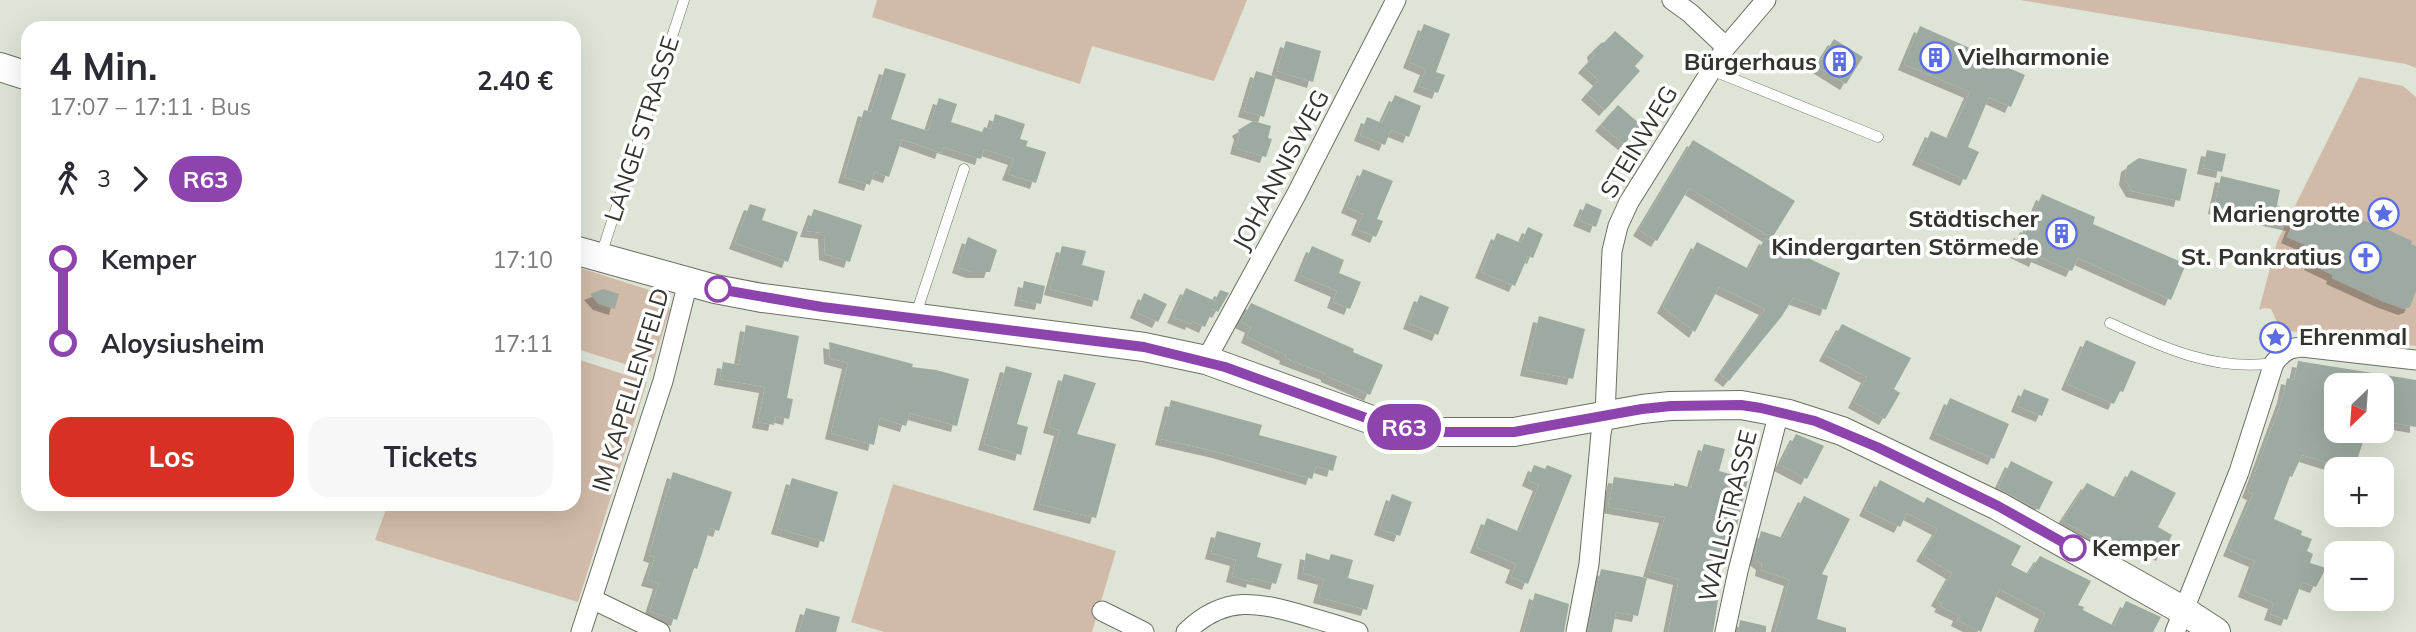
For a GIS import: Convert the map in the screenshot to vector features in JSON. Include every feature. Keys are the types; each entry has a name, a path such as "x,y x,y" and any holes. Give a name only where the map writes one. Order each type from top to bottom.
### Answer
{"main road":[{"path":"0,67 21,74"},
{"name":"LANGE STRASSE","path":"587,254 688,282 762,298 1144,347 1206,360 1383,424 1440,432 1514,432 1642,409 1695,405 1741,405 1779,412 1842,431 1998,506 2180,621 2217,632"}],"street":[{"name":"JOHANNISWEG","path":"1206,360 1315,159 1396,0"},
{"path":"1672,0 1726,47"},
{"name":"STEINWEG","path":"1576,632 1590,564 1601,433 1605,415 1612,251 1618,226 1629,202 1726,47 1766,0"},
{"name":"IM KAPELLENFELD","path":"581,632 663,381 688,282"},
{"path":"2180,621 2239,472 2274,363 2283,352 2302,347 2416,360"},
{"name":"WALLSTRASSE","path":"1725,632 1779,412"},
{"path":"592,599 660,632"},
{"path":"1186,632 1216,611 1242,603 1276,607 1358,632"},
{"path":"1102,611 1144,632"}],"lane":[{"name":"LANGE STRASSE","path":"587,254 684,0"},
{"path":"1711,70 1878,137"},
{"path":"914,317 964,169"},
{"path":"2110,323 2144,339 2202,359 2232,365 2274,363"}],"shaded area":[{"path":"877,0 1247,0 1214,81 1092,46 1080,84 872,17"},
{"path":"2020,0 2416,0 2416,68 2406,64"},
{"path":"2359,77 2403,86 2416,97 2416,346 2281,330 2271,309 2259,310 2277,242"},
{"path":"581,268 665,295 670,310 650,372 581,350"},
{"path":"581,360 647,382 578,602 375,540 385,511 581,511"},
{"path":"893,484 1116,551 1092,632 884,632 851,622"}],"building":[{"path":"1424,24 1450,34 1436,72 1445,75 1438,93 1419,86 1426,69 1409,62"},
{"path":"1920,26 2025,75 2011,107 1989,97 1968,147 1979,152 1966,180 1918,159 1931,131 1949,139 1970,92 1904,64"},
{"path":"1615,31 1644,56 1635,66 1640,71 1605,110 1587,94 1599,80 1584,67 1594,56 1593,51"},
{"name":"Bürgerhaus","path":"1834,39 1863,57 1846,84 1817,66"},
{"path":"1286,41 1321,51 1313,82 1277,71"},
{"path":"885,68 906,74 891,119 928,131 939,98 957,104 951,122 982,132 984,127 991,129 995,114 1025,124 1020,139 1028,141 1026,146 1046,152 1036,183 1008,174 1014,159 984,149 981,159 943,147 941,153 902,139 889,177 874,172 870,185 844,177 864,110 871,112"},
{"path":"1256,71 1276,77 1264,117 1244,111"},
{"path":"1395,95 1421,106 1409,137 1391,130 1385,145 1360,135 1367,117 1382,123"},
{"path":"1618,105 1641,125 1624,144 1601,125"},
{"path":"1253,121 1271,126 1268,138 1272,139 1266,157 1236,148 1240,134 1238,130"},
{"path":"1693,140 1795,201 1772,238 1689,188 1657,241 1639,230"},
{"path":"2207,150 2226,154 2222,172 2203,168"},
{"path":"2139,158 2187,169 2180,201 2132,191 2125,179 2127,166"},
{"path":"1363,169 1393,181 1377,219 1383,221 1376,237 1357,229 1363,214 1347,207"},
{"name":"St. Pankratius","path":"2221,176 2280,190 2277,205 2322,223 2329,209 2358,222 2359,219 2382,227 2412,241 2411,244 2416,246 2416,291 2410,307 2404,309 2382,301 2332,278 2333,275 2310,264 2317,250 2287,237 2292,225 2214,208"},
{"path":"2042,194 2095,217 2093,224 2186,264 2171,300 2078,258 2072,271 2037,256 2035,261 2012,250 2020,232 2025,234"},
{"path":"1586,203 1602,210 1596,227 1579,220"},
{"path":"750,204 766,209 762,220 798,232 788,262 735,243"},
{"path":"814,209 862,225 850,262 825,254 824,233 806,231"},
{"path":"1528,227 1543,234 1533,258 1528,256 1515,286 1481,272 1497,233 1521,243"},
{"path":"968,237 997,250 990,272 972,272 958,267"},
{"path":"1765,238 1840,273 1826,310 1793,298 1782,316 1729,381 1720,374 1765,309 1719,287 1695,332 1663,307 1697,242 1749,269"},
{"path":"1062,246 1086,251 1082,265 1105,271 1098,301 1050,289"},
{"path":"1312,246 1344,260 1339,273 1361,282 1350,309 1333,302 1337,291 1300,275"},
{"path":"1024,281 1045,286 1041,304 1020,300"},
{"path":"1186,288 1215,301 1220,290 1229,293 1218,312 1213,309 1205,327 1173,317"},
{"path":"603,289 619,294 615,309 599,304 590,294"},
{"path":"1144,293 1167,304 1158,322 1136,312"},
{"path":"1420,295 1449,307 1438,335 1409,323"},
{"path":"1251,303 1354,349 1353,352 1383,365 1370,395 1285,358 1286,355 1247,337 1251,327 1241,322"},
{"path":"1539,316 1585,329 1573,379 1526,370"},
{"path":"1842,324 1911,358 1894,389 1900,393 1885,419 1854,402 1867,377 1825,355"},
{"path":"746,325 799,336 787,398 793,399 789,419 776,416 774,425 758,422 765,387 720,379 723,362 739,365"},
{"path":"2086,340 2136,362 2123,392 2120,391 2114,404 2067,384"},
{"path":"829,342 913,364 912,367 969,379 957,426 910,413 906,426 880,418 874,445 831,433 848,363 830,358"},
{"path":"2298,361 2373,373 2324,373 2324,443 2363,443 2358,457 2324,457 2324,462 2302,455 2292,477 2290,476 2274,519 2302,531 2301,535 2312,539 2307,551 2313,554 2310,563 2324,567 2324,572 2316,587 2302,582 2287,620 2270,614 2274,603 2244,591 2255,561 2229,550 2253,494 2248,492 2283,397 2287,378 2294,380"},
{"path":"1006,366 1032,373 1017,424 1028,427 1021,455 984,444"},
{"path":"1064,374 1096,383 1077,434 1116,444 1096,518 1039,504 1060,430 1049,427"},
{"path":"2394,376 2416,380 2416,427 2394,423"},
{"path":"2024,389 2049,399 2042,416 2017,406"},
{"path":"1950,398 2009,424 1994,459 1935,433"},
{"path":"1171,400 1262,425 1259,435 1337,456 1333,471 1316,466 1312,479 1161,439"},
{"path":"1796,434 1824,446 1807,479 1780,465"},
{"path":"1704,444 1725,449 1719,471 1748,479 1731,550 1726,564 1719,563 1710,598 1718,600 1713,632 1668,632 1679,579 1649,571 1665,517 1608,507 1614,477 1674,486 1674,483 1691,488"},
{"path":"2011,461 2053,482 2039,510 1998,488"},
{"path":"1534,465 1545,469 1547,465 1572,475 1528,584 1511,577 1516,564 1476,547 1487,518 1520,532 1539,485 1528,480"},
{"path":"2131,470 2176,493 2158,527 2172,535 2162,555 2136,541 2129,555 2062,521 2087,483 2116,498"},
{"path":"673,472 732,492 719,531 710,528 677,620 650,611 659,583 647,580 655,557 649,555"},
{"path":"792,478 838,492 824,542 777,528"},
{"path":"1880,480 1924,503 1927,497 2021,546 2011,565 2028,574 2040,556 2091,581 2078,605 2114,626 2126,601 2161,617 2153,632 2037,632 2045,613 1999,589 1981,632 1957,620 1959,615 1940,606 1942,603 1937,600 1952,573 1922,555 1938,529 1907,513 1900,527 1865,510"},
{"path":"1392,494 1412,502 1400,536 1380,529"},
{"path":"1804,496 1850,519 1822,574 1828,576 1817,619 1846,628 1846,632 1775,632 1790,580 1761,570 1762,564 1754,558 1761,531 1783,538"},
{"path":"1217,531 1261,543 1257,557 1282,564 1276,584 1253,578 1252,582 1232,576 1236,560 1211,553"},
{"path":"1306,553 1329,560 1331,554 1353,560 1348,578 1374,585 1367,610 1319,597 1324,579 1303,573"},
{"path":"1601,569 1647,578 1638,616 1616,612 1612,632 1588,632"},
{"path":"1535,593 1569,604 1564,632 1524,632"},
{"path":"806,608 840,617 836,632 799,632"},
{"path":"1740,620 1766,626 1766,632 1738,632"}],"bus line":[{"name":"R63","path":"718,289 822,307 1144,347 1206,360 1383,424 1440,432 1514,432 1671,406 1741,405 1761,408 1815,421 1895,454 1998,506 2073,548"}],"place":[{"name":"Vielharmonie","path":"1935,57"},
{"name":"Bürgerhaus","path":"1840,62"},
{"name":"Mariengrotte","path":"2383,214"},
{"name":"Städtischer Kindergarten Störmede","path":"2062,233"},
{"name":"St. Pankratius","path":"2365,257"},
{"name":"Ehrenmal","path":"2276,337"},
{"name":"Kemper","path":"2073,548"}]}
